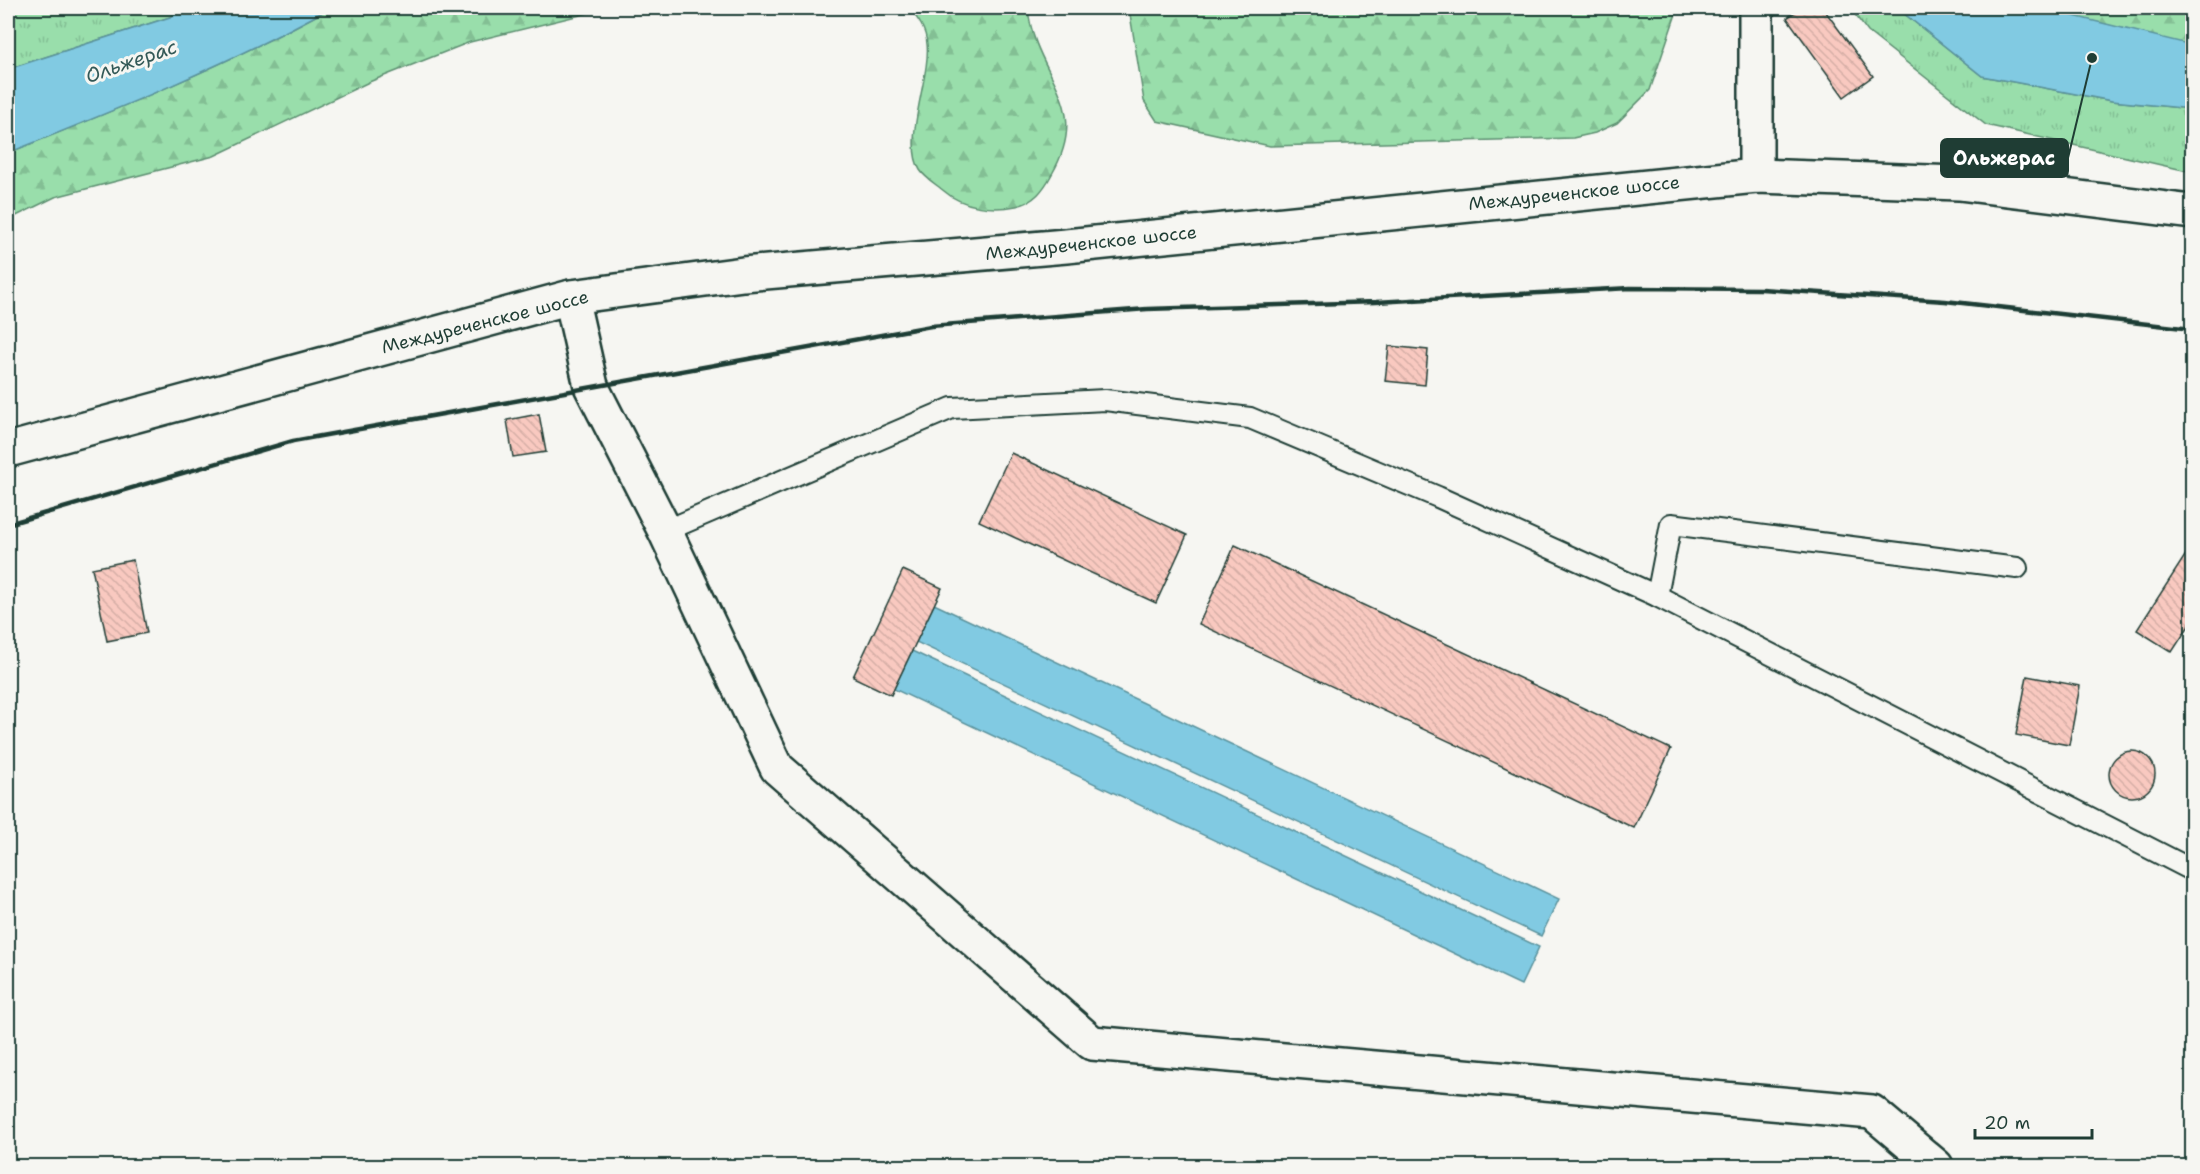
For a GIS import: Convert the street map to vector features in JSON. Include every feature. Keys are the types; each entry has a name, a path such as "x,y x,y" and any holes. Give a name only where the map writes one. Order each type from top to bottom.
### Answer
{"street":[{"path":"1756,8 1756,176"},
{"name":"Междуреченское шоссе","path":"8,450 571,297 743,274 1066,246 1756,176 1959,183 2193,212"},
{"path":"571,297 591,386 666,531 777,768 1092,1043 1872,1112 1936,1167"}],"lane":[{"path":"666,531 952,408 1105,400 1250,418 1438,497 1657,596 2193,870"},
{"path":"1657,596 1671,524 2017,568"}],"green space":[{"path":"8,8 186,8 170,17 8,69"},
{"path":"330,8 609,8 470,42 369,82 214,156 55,197 8,220 8,153 131,103 252,49"},
{"path":"909,8 1028,8 1032,32 1058,90 1067,127 1063,149 1052,174 1033,199 1016,206 998,208 969,204 951,196 920,170 915,158 914,143 927,44 923,29"},
{"path":"1129,8 1678,8 1650,90 1617,123 1595,133 1573,138 1270,146 1157,121 1144,101"},
{"path":"1850,8 1897,8 1982,76 2112,101 2192,109 2192,172 1986,125 1868,32"},
{"path":"2041,8 2192,8 2192,45 2186,45"}],"water":[{"path":"186,8 330,8 252,49 131,103 8,153 8,69 170,17"},
{"path":"1897,8 2041,8 2192,45 2192,109 2112,101 1982,76"},
{"path":"934,604 1559,899 1541,936 916,642"},
{"path":"912,651 1539,947 1521,985 894,689"}],"building":[{"path":"1801,8 1823,8 1873,76 1844,97 1787,18"},
{"path":"1389,346 1428,350 1425,385 1385,381"},
{"path":"539,414 546,452 513,457 507,420"},
{"path":"1011,453 1187,535 1156,603 979,521"},
{"path":"1235,545 1671,749 1634,828 1199,624"},
{"path":"2192,545 2192,621 2172,652 2137,630"},
{"path":"133,560 147,633 107,641 92,568"},
{"path":"903,570 942,588 891,695 853,677"},
{"path":"2027,676 2080,686 2069,745 2016,735"},
{"path":"2132,751 2141,752 2149,757 2154,765 2154,783 2149,791 2141,796 2132,797 2123,796 2115,791 2110,783 2109,774 2110,765 2115,757 2123,752"}],"railway":[{"path":"8,524 293,441 931,326 1147,309 1376,302 1630,288 1761,289 1945,301 2192,329"}],"place":[{"name":"Ольжерас","path":"2092,58"}]}
